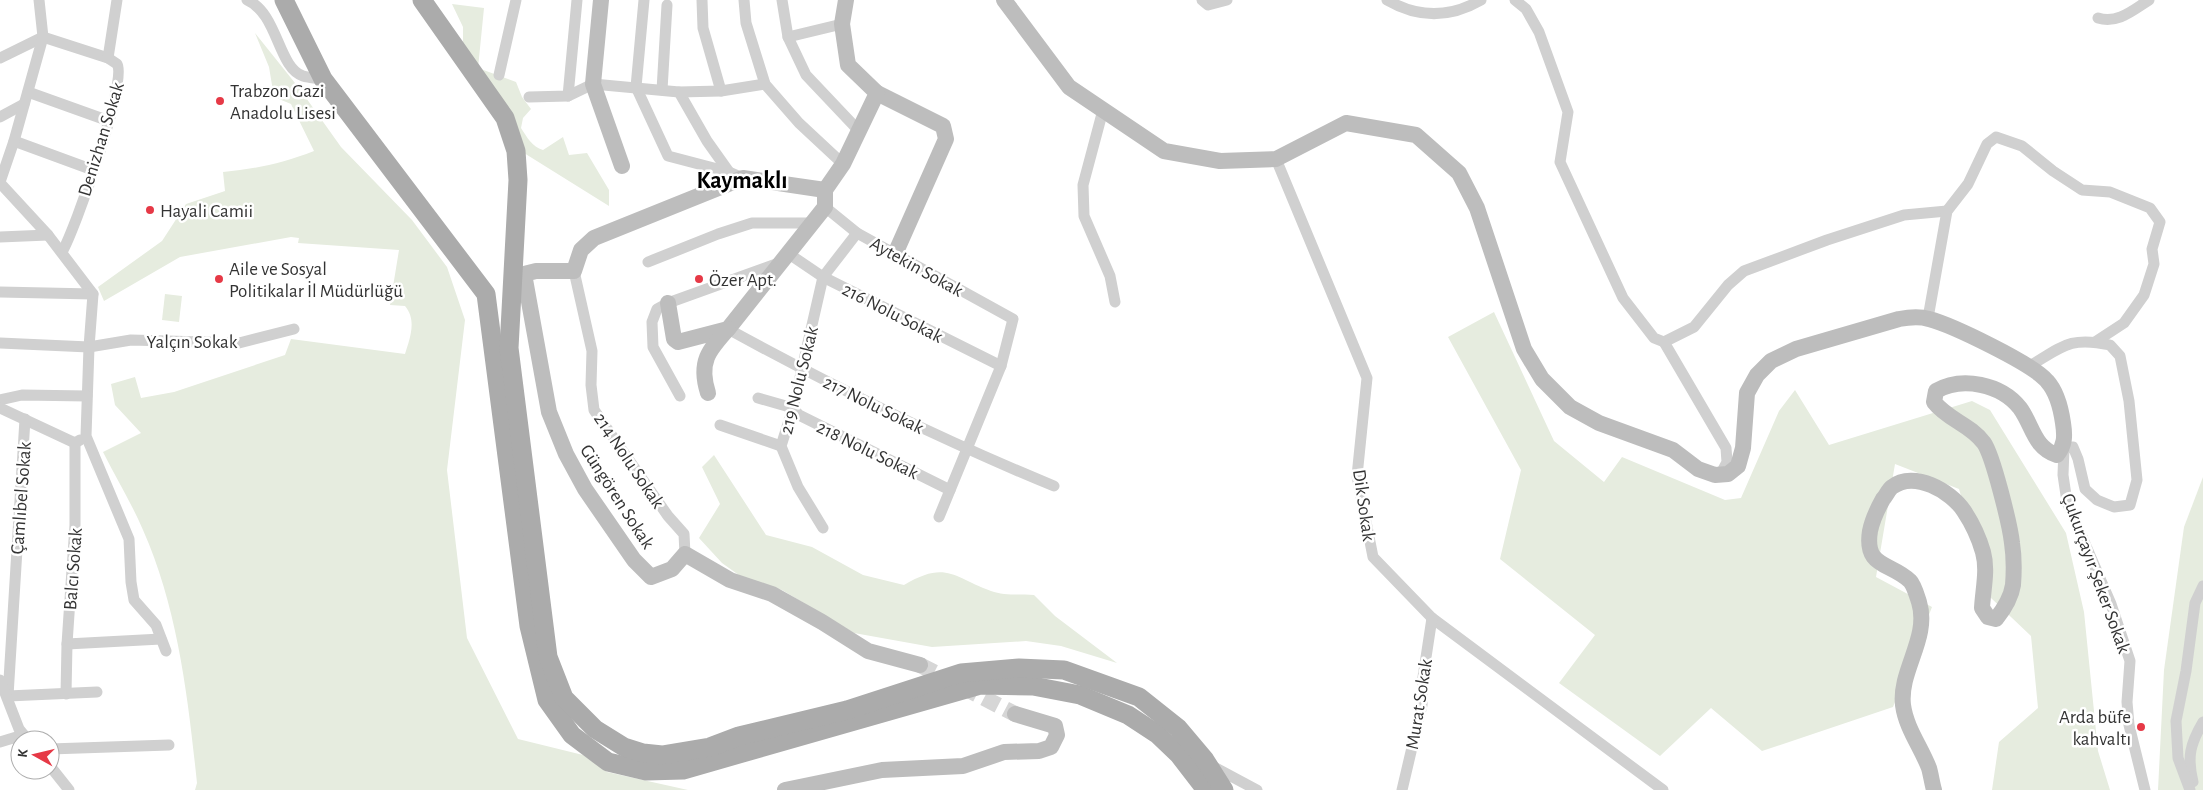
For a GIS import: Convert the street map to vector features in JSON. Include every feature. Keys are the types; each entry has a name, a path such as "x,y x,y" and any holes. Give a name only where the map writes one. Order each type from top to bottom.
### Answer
{"main road":[{"path":"284,0 323,79 486,294 529,626 547,700 572,735 608,762 646,771 683,770 980,685 1033,686 1080,695 1128,715 1157,734 1178,755 1206,790"},
{"path":"422,0 506,118 516,151 518,180 508,348 548,657 564,698 595,729 624,747 643,753 662,755 710,747 739,736 847,710 961,673 1028,668 1064,670 1139,697 1178,728 1207,764 1224,790"}],"street":[{"path":"39,0 43,37 14,142 0,182 48,235 93,294 86,436 129,539 131,582 134,600 156,625 166,651"},
{"name":"Denizhan Sokak","path":"62,252 94,170 109,121 120,68 108,58 118,0"},
{"path":"247,0 255,3 267,18 286,60 302,76 323,79"},
{"path":"499,75 516,0"},
{"path":"568,96 577,0"},
{"path":"601,0 593,84 622,166"},
{"path":"644,0 636,87 668,156 736,175 825,190"},
{"path":"702,0 703,28 721,92"},
{"path":"744,0 746,23 765,84 799,123 843,164"},
{"path":"782,0 788,37 806,75 860,131"},
{"path":"846,0 842,24 848,65 877,93 943,126 946,139 895,254"},
{"path":"1004,0 1069,87 1164,151 1220,161 1276,159 1346,123 1416,134 1459,173 1478,208 1524,349 1542,379 1570,407 1599,422 1673,450 1698,469 1720,475 1728,474 1738,466 1745,430 1747,392 1757,375 1771,360 1796,348 1899,319 1916,316 1928,318 1979,340 2028,367 2048,381 2060,405 2064,433 2064,448 2057,456 2047,452 2036,439 2021,409 2010,398 1990,388 1968,382 1948,384 1936,391 1934,402 1941,412 1968,426 1985,444 1996,476 2012,543 2012,586 2006,606 1996,619 1988,617 1982,608 1985,569 1983,553 1975,532 1963,510 1948,495 1928,484 1910,480 1892,487 1877,513 1870,530 1869,548 1875,561 1911,582 1920,603 1922,622 1904,687 1903,704 1907,719 1929,768 1934,790"},
{"path":"1202,0 1208,5 1227,0"},
{"path":"1387,0 1402,9 1431,14 1463,10 1481,0"},
{"path":"1515,0 1526,9 1539,32 1568,112 1560,162 1623,298 1654,338 1664,342 1726,448 1727,462 1720,475"},
{"path":"2098,18 2108,21 2123,17 2149,0"},
{"path":"662,90 667,5"},
{"path":"788,37 842,24"},
{"path":"0,58 43,37 108,58"},
{"path":"529,96 568,96 593,84 680,92 721,92 765,84"},
{"path":"28,92 109,121"},
{"path":"680,92 707,141 736,175"},
{"path":"708,393 703,367 709,350 728,329 825,207 825,190 843,164 877,93"},
{"path":"0,117 24,104"},
{"path":"1103,110 1082,186 1084,216 1110,276 1115,302"},
{"path":"1928,318 1947,211 1968,184 1987,144 1996,137 2022,146 2053,171 2082,190 2110,192 2150,208 2160,222 2152,249 2154,264 2144,295 2124,323 2095,342 2075,342 2060,346 2028,367"},
{"path":"14,142 94,170"},
{"name":"Dik Sokak","path":"1276,159 1367,378 1357,476 1372,557 1432,618 1663,790"},
{"path":"574,271 581,250 594,238 736,175"},
{"name":"Aytekin Sokak","path":"825,207 857,233 1013,320 1001,366"},
{"path":"1664,342 1694,327 1728,285 1744,271 1827,240 1904,215 1947,211"},
{"path":"648,262 752,222 812,223"},
{"name":"219 Nolu Sokak","path":"823,528 798,487 781,446 793,408 823,277 857,233"},
{"path":"0,237 48,235"},
{"path":"680,396 653,347 652,322 657,309 668,303 785,258"},
{"name":"216 Nolu Sokak","path":"785,258 1001,366"},
{"name":"Güngören Sokak","path":"574,271 536,271 524,274 549,412 566,454 585,489 634,560 650,577 672,569 685,554"},
{"name":"214 Nolu Sokak","path":"574,271 592,351 590,385 594,410 668,516 684,534 685,554"},
{"path":"0,292 93,294"},
{"path":"668,303 674,339 678,342 728,329"},
{"name":"Yalçın Sokak","path":"0,343 89,347 131,340 239,343 294,329"},
{"name":"217 Nolu Sokak","path":"728,329 801,369 967,450 1054,486"},
{"name":"Çukurçayır Şeker Sokak","path":"2095,342 2110,345 2120,356 2129,401 2137,480 2130,505 2114,507 2096,500 2085,489 2078,458 2073,447 2064,448 2063,475 2067,502 2111,604 2130,661 2127,702 2129,725 2146,790"},
{"path":"939,517 1001,366"},
{"path":"0,400 22,395 87,396"},
{"name":"218 Nolu Sokak","path":"758,398 793,408 799,415 950,490"},
{"path":"0,408 75,443 86,436"},
{"name":"Çamlıbel Sokak","path":"8,696 25,419"},
{"path":"720,424 781,446"},
{"name":"Balcı Sokak","path":"66,694 67,644 75,525 75,443"},
{"path":"685,554 730,580 772,594 868,651 920,665"},
{"path":"2190,790 2178,758 2176,721 2186,671 2195,603 2203,586"},
{"name":"Murat Sokak","path":"1402,790 1422,705 1423,677 1432,618"},
{"path":"67,644 161,639"},
{"path":"0,680 8,696 19,730"},
{"path":"8,696 97,692"},
{"path":"785,790 882,770 963,766 1004,752 1039,751 1051,747 1057,735 1054,726 1016,714"},
{"path":"2196,790 2188,762 2194,737 2203,722"},
{"path":"60,749 169,745"},
{"path":"1207,764 1256,790"},
{"path":"60,779 69,790"}],"shaded area":[{"path":"452,4 484,8 478,68 516,82 522,97 531,109 523,118 521,128 536,147 543,150 563,137 569,155 587,153 609,190 609,206 524,153 463,45 463,27"},
{"path":"255,33 299,88 341,147 412,220 447,267 465,320 447,470 467,638 518,739 583,755 607,772 688,790 195,790 197,783 190,719 180,654 165,591 139,520 103,452 141,433 115,405 111,384 135,377 141,398 174,392 285,355 291,339 405,354 412,323 409,311 405,306 390,305 399,250 298,243 299,238 291,237 180,257 104,301 98,287 162,241 186,204 225,191 223,172 269,165 314,151 291,104 274,97 269,67"},
{"path":"165,294 182,296 179,322 162,320"},
{"path":"1494,312 1554,441 1604,482 1622,457 1725,500 1741,498 1779,411 1795,390 1829,445 1972,401 1990,410 2066,533 2084,612 2098,751 2110,790 1992,790 1999,742 2038,708 2031,636 1991,598 1959,489 1895,464 1876,577 1932,607 1893,707 1762,751 1711,708 1660,756 1559,683 1595,635 1500,559 1521,470 1448,337"},
{"path":"714,455 766,535 812,547 863,575 904,585 930,573 940,572 958,576 996,593 1034,595 1055,616 1117,663 1061,646 1026,641 932,647 854,633 782,590 743,578 722,563 699,538 720,504 702,467"},
{"path":"2203,477 2203,790 2158,790 2164,670 2184,527"}],"tunnel":[{"path":"920,665 1015,714"}],"place":[{"name":"Trabzon Gazi Anadolu Lisesi","path":"220,101"},
{"name":"Hayali Camii","path":"150,210"},
{"name":"Aile ve Sosyal Politikalar İl Müdürlüğü","path":"219,279"},
{"name":"Özer Apt.","path":"699,279"},
{"name":"Arda büfe kahvaltı","path":"2141,727"}],"district":[{"name":"Kaymaklı","path":"742,180"}]}
